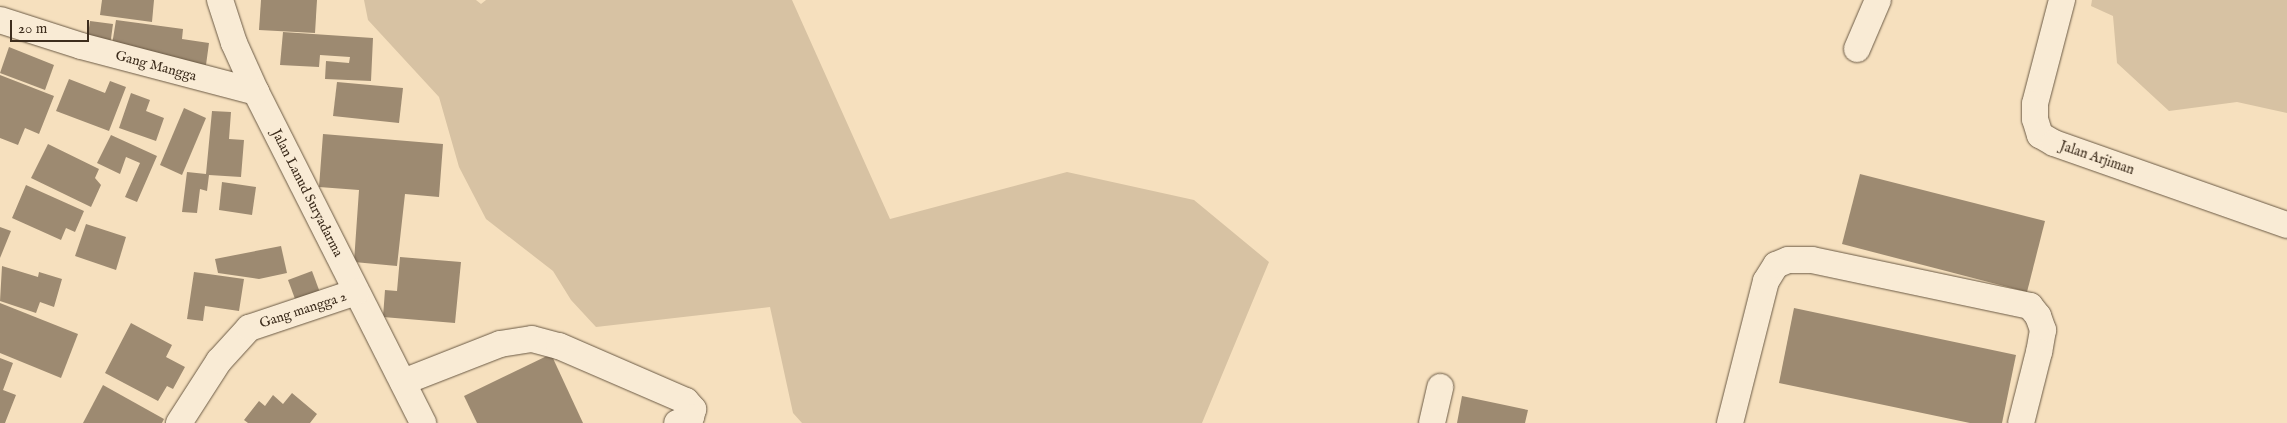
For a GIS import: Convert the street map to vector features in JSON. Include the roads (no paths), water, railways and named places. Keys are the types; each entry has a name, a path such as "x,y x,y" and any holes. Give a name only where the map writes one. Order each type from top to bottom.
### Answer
{"street":[{"name":"Jalan Lanud Suryadarma","path":"220,0 234,43 256,92 423,423"},
{"path":"1857,49 1878,0"},
{"name":"Jalan Arjiman","path":"2062,0 2035,104 2035,119 2040,135 2054,143 2287,225"},
{"name":"Gang Mangga","path":"0,20 82,46 256,92"},
{"path":"1730,423 1766,281 1776,265 1788,260 1812,260 2030,306 2038,316 2043,330 2021,423"},
{"name":"Gang mangga 2","path":"179,423 219,361 249,328 356,292"},
{"path":"403,382 500,344 532,339 559,346 686,401 693,410 692,417 676,423"},
{"path":"1432,423 1440,387"}]}
